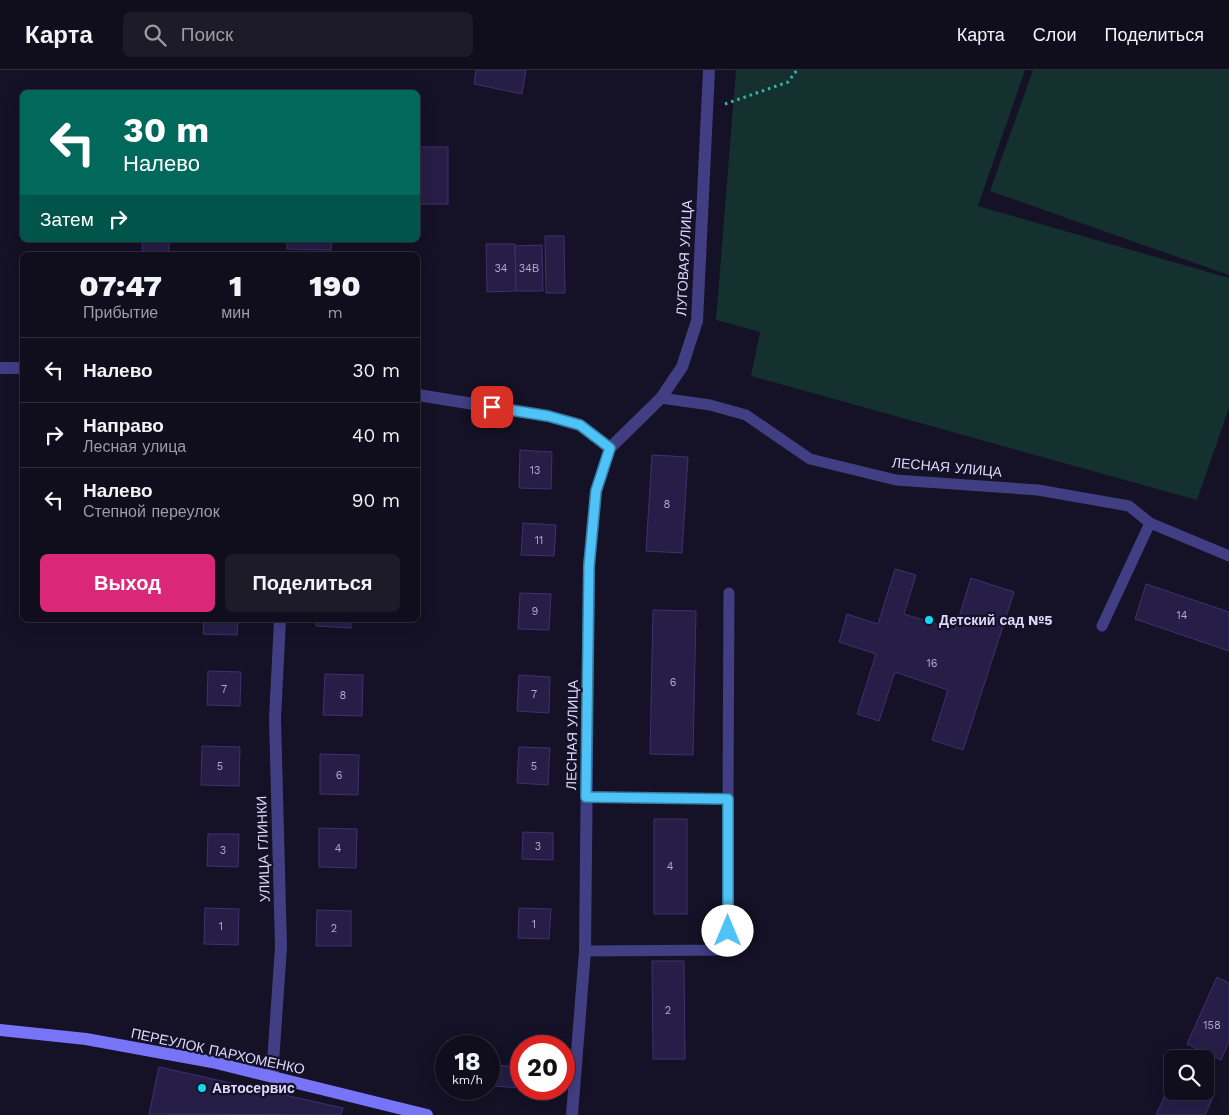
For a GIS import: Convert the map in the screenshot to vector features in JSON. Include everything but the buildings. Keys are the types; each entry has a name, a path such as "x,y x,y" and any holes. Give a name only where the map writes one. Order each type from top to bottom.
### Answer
{"street":[{"name":"ЛУГОВАЯ УЛИЦА","path":"610,448 661,398 682,367 697,322 709,70"},
{"path":"0,368 20,368"},
{"path":"420,395 548,416 580,425 610,448"},
{"name":"ЛЕСНАЯ УЛИЦА","path":"572,1115 585,951 589,566 596,491 610,448"},
{"name":"УЛИЦА ГЛИНКИ","path":"272,1077 281,947 274,718 280,622"},
{"name":"ПЕРЕУЛОК ПАРХОМЕНКО","path":"0,1030 86,1039 153,1050 212,1062 427,1115"}],"lane":[{"name":"ЛЕСНАЯ УЛИЦА","path":"661,398 710,405 746,415 810,459 896,480 1038,490 1128,506 1150,523 1229,556"},
{"path":"1102,626 1150,523"},
{"path":"585,951 728,950 729,593"},
{"path":"586,797 728,799"}],"path":[{"path":"706,111 788,82 797,70"}],"green space":[{"path":"736,70 1025,70 978,206 1229,278 1229,408 1197,500 751,376 760,332 716,320"},
{"path":"1033,70 1229,70 1229,275 990,191"}],"place":[{"name":"Детский сад №5","path":"929,620"},
{"name":"Автосервис","path":"202,1088"}],"route":[{"path":"492,407 548,416 580,425 610,448 596,491 589,566 586,797 728,799 728,931"}]}
